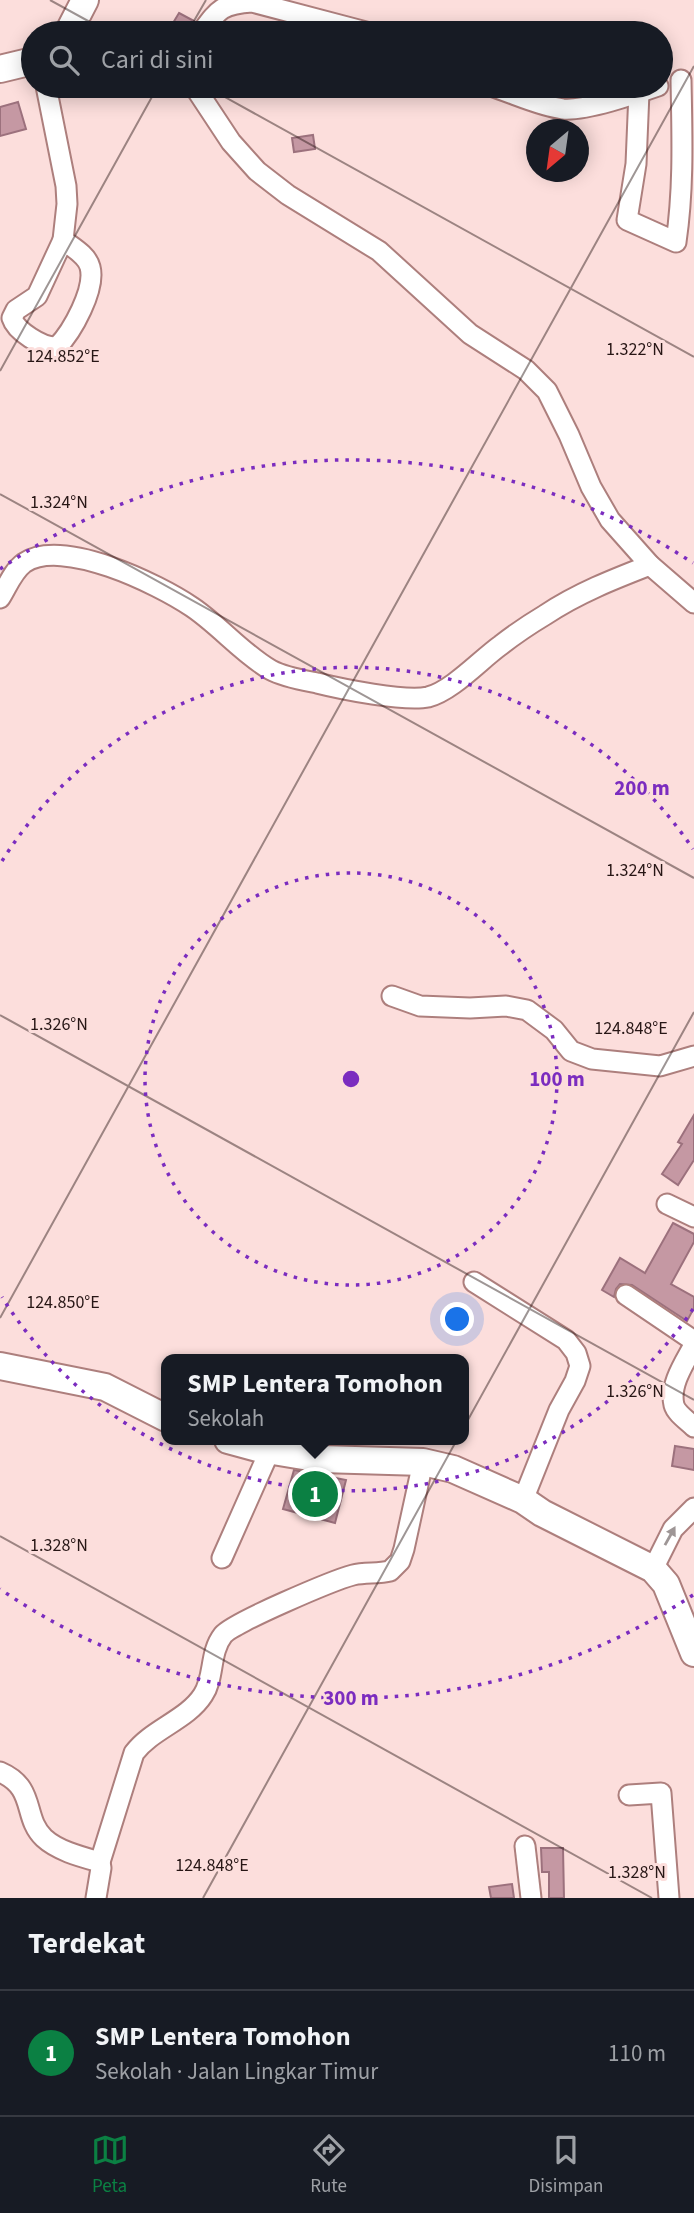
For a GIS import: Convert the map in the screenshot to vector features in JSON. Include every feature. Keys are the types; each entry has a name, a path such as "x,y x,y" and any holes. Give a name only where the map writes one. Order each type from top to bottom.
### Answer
{"main road":[{"path":"74,21 85,0"},
{"path":"0,69 21,64"},
{"path":"0,1366 105,1387 161,1415"},
{"path":"249,1445 321,1459 423,1462 453,1469 523,1500 542,1513 653,1569 666,1584 694,1652"}],"street":[{"path":"210,21 220,9 234,3 252,2 324,21"},
{"path":"651,98 627,220 676,242 688,78"},
{"path":"48,98 66,186 63,240 37,296 16,310 12,318 18,328 50,348 57,347 63,340 80,311 90,281 90,267 86,259 63,240"},
{"path":"202,98 230,142 257,171 288,195 379,251 470,334 526,370 547,391 591,487 610,520 650,565 694,603"},
{"path":"527,98 569,109 616,98"},
{"path":"0,598 9,564 51,555 71,556 162,588 193,607 271,670 320,684 425,698 440,692 502,644 581,593 650,565"},
{"path":"391,996 420,1006 506,1006 527,1010 554,1030 571,1051 592,1059 660,1066 694,1056"},
{"path":"667,1204 694,1217"},
{"path":"474,1282 566,1340 576,1353 580,1366 559,1410 523,1500"},
{"path":"626,1295 694,1343 678,1378 674,1402 677,1410 694,1427"},
{"path":"222,1558 270,1450"},
{"path":"96,1898 100,1862 134,1753 140,1745 184,1714 203,1696 211,1674 216,1646 230,1628 349,1576 390,1571 400,1561 423,1462"},
{"path":"653,1569 673,1529 694,1508"},
{"path":"0,1772 12,1777 22,1788 43,1837 61,1849 100,1862"},
{"path":"629,1795 661,1793 669,1898"},
{"path":"525,1846 531,1898"}],"building":[{"path":"179,13 194,21 174,21"},
{"path":"18,102 26,129 0,136 0,107"},
{"path":"313,135 315,149 294,152 292,138"},
{"path":"694,1115 694,1160 678,1185 662,1174 682,1144 678,1142"},
{"path":"673,1223 694,1234 694,1242 671,1284 694,1297 694,1308 687,1321 632,1285 620,1284 614,1297 602,1290 620,1258 645,1273"},
{"path":"675,1446 694,1449 694,1470 672,1466"},
{"path":"294,1470 346,1480 335,1523 283,1509"},
{"path":"541,1848 563,1848 564,1898 549,1898 549,1872 542,1872"},
{"path":"512,1884 514,1898 491,1898 489,1887"}],"place":[{"name":"SMP Lentera Tomohon","path":"315,1494"}]}
